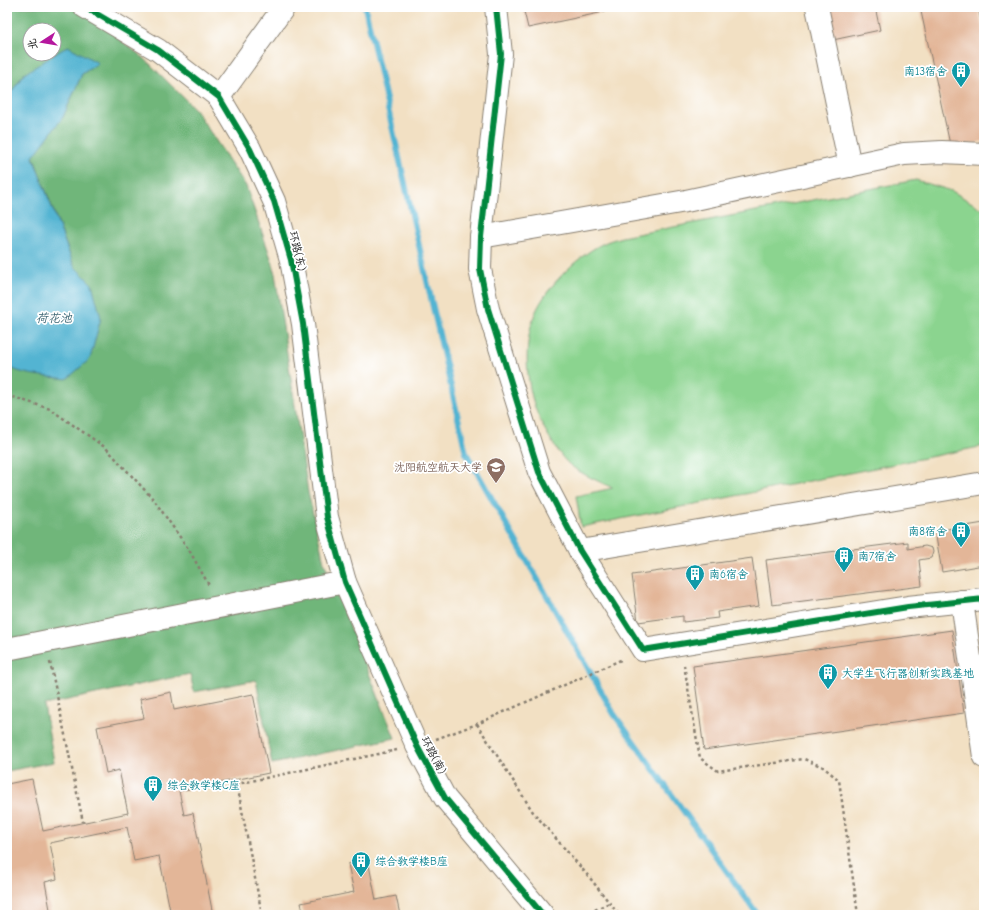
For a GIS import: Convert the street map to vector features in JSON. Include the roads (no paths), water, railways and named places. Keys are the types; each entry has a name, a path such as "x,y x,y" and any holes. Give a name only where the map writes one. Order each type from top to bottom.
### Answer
{"street":[{"name":"环路(东)","path":"85,7 158,50 219,98 250,149 274,201 291,260 303,324 327,517 345,582"},
{"path":"496,7 501,54 481,237 480,269 488,309 539,472 580,552 643,650 908,608 984,599"},
{"path":"817,7 850,166"},
{"path":"219,98 279,12"},
{"path":"481,237 686,201 904,154 942,152 984,154"},
{"path":"580,552 984,483"},
{"path":"7,649 345,582"},
{"name":"环路(南)","path":"345,582 417,746 445,798 543,915"},
{"path":"962,602 984,757"}],"water":[{"name":"荷花池","path":"68,46 98,63 82,74 63,117 33,157 74,266 92,284 101,318 90,359 67,379 26,373 18,371 7,365 7,98 24,74 43,62 62,62 62,50"}],"waterway":[{"path":"365,7 466,453 614,714 758,915"}],"place":[{"name":"南13宿舍","path":"961,88"},
{"name":"沈阳航空航天大学","path":"496,484"},
{"name":"南8宿舍","path":"961,548"},
{"name":"南7宿舍","path":"844,573"},
{"name":"南6宿舍","path":"695,591"},
{"name":"大学生飞行器创新实践基地","path":"828,690"},
{"name":"综合教学楼C座","path":"153,802"},
{"name":"综合教学楼B座","path":"361,878"}]}
